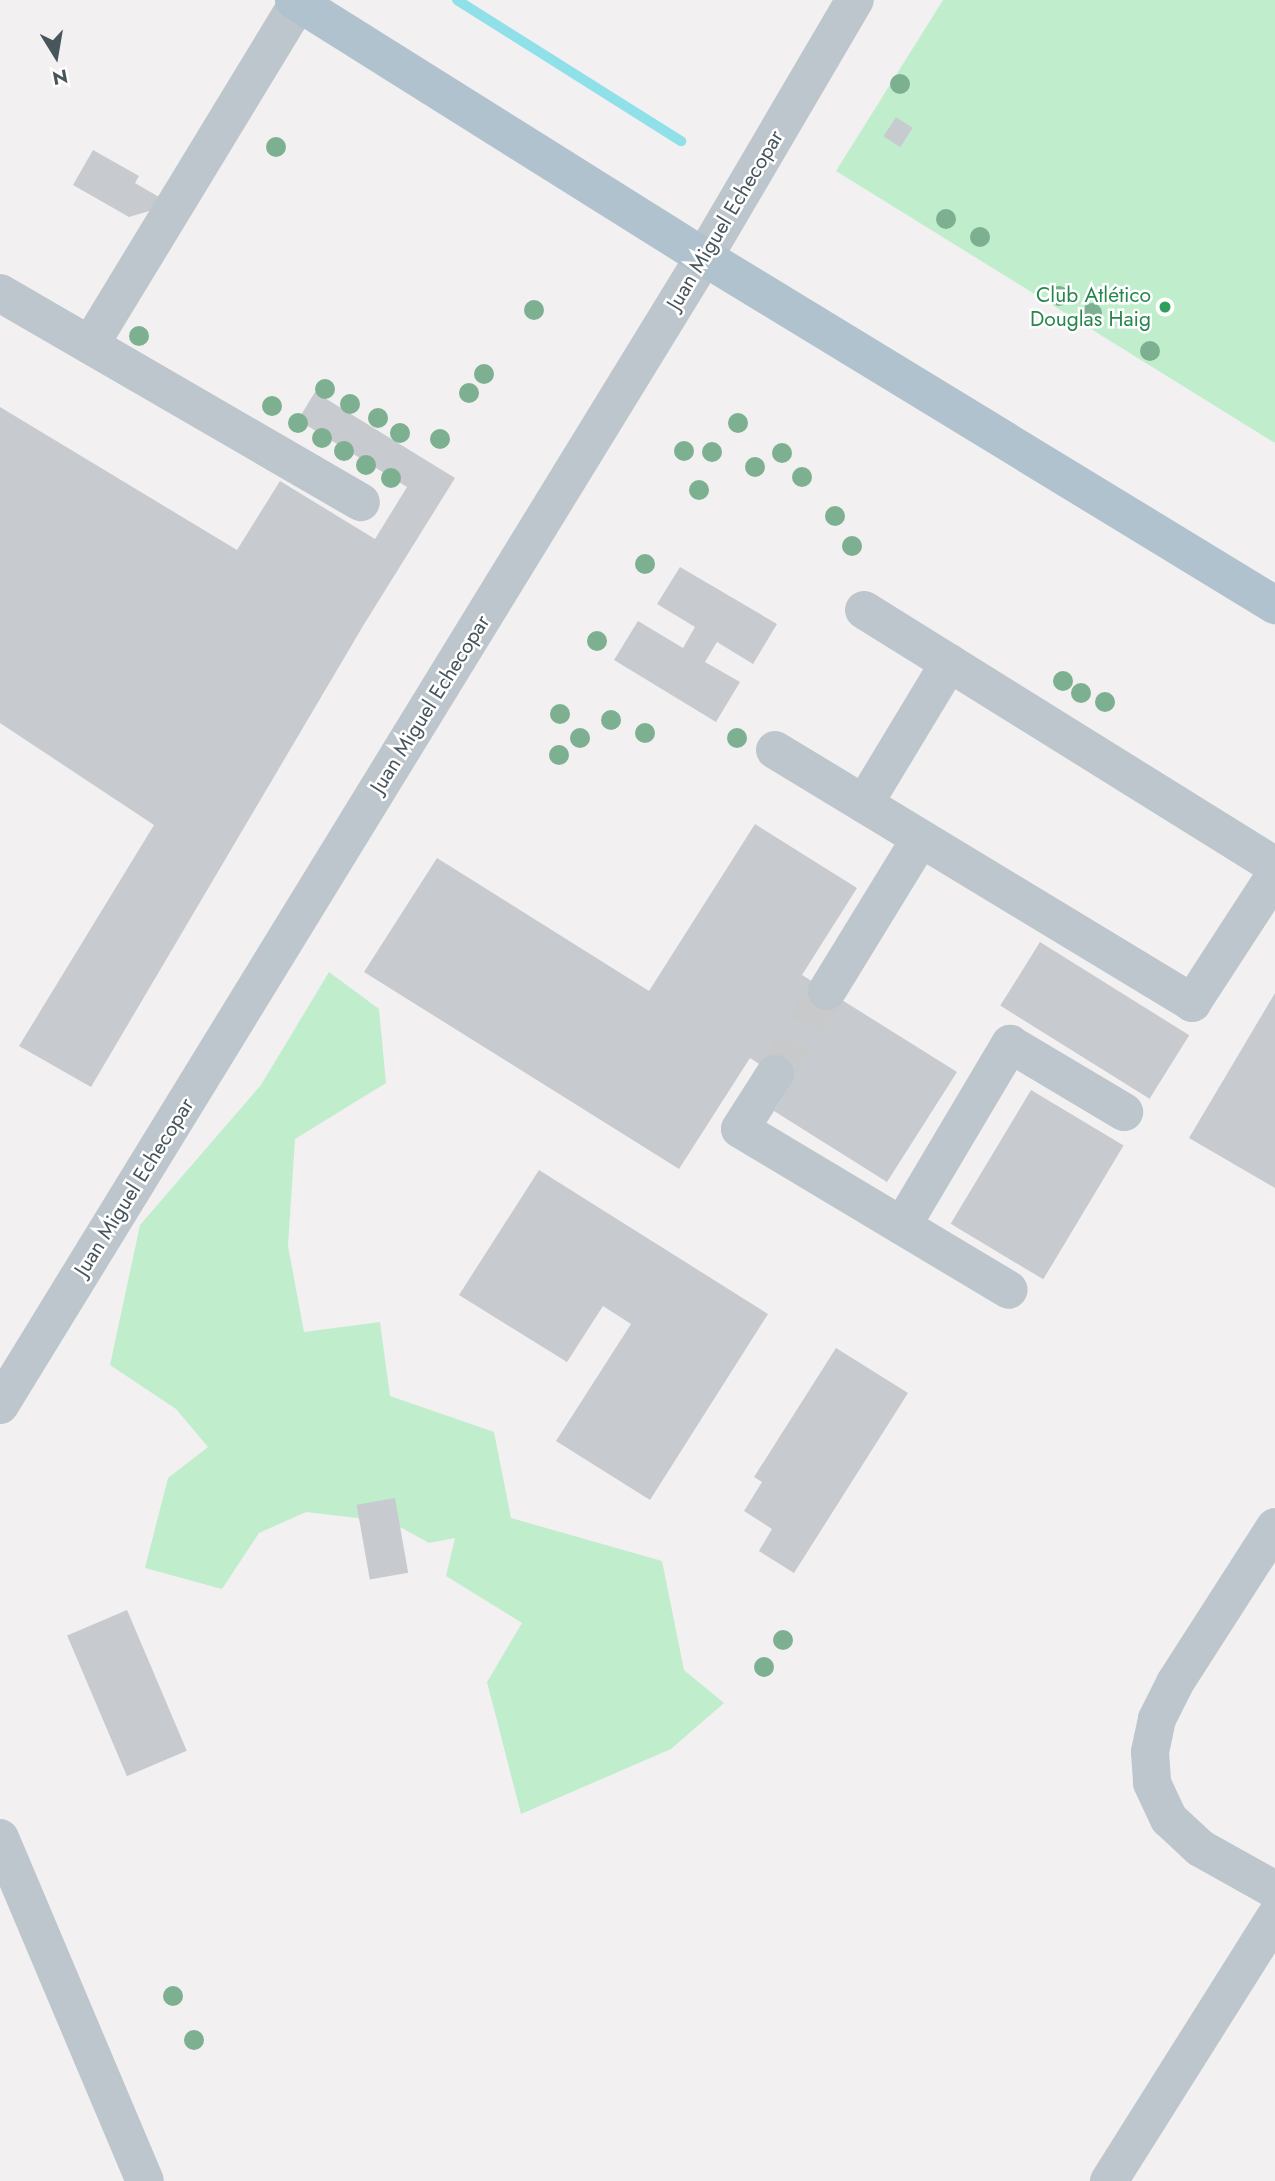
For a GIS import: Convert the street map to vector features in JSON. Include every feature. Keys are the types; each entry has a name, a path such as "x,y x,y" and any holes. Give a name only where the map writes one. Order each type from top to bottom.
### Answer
{"main road":[{"path":"296,1 704,257 1275,606"}],"street":[{"name":"Juan Miguel Echecopar","path":"0,1405 704,257 855,0"},
{"path":"90,345 296,1"},
{"path":"0,293 361,502"},
{"path":"864,610 1275,866"},
{"path":"864,804 949,663"},
{"path":"775,750 1192,1003 1275,875"},
{"path":"827,991 920,839"},
{"path":"902,1226 1010,1044 1124,1112"},
{"path":"775,1074 740,1129 1009,1290"},
{"path":"1275,1527 1175,1684 1157,1720 1150,1752 1152,1783 1169,1819 1200,1848 1275,1890"},
{"path":"0,1838 145,2181"},
{"path":"1109,2181 1275,1917"}],"green space":[{"name":"Club Atlético Douglas Haig","path":"943,0 1275,0 1275,443 836,171"},
{"path":"329,972 379,1009 386,1083 295,1139 288,1246 304,1332 380,1322 390,1396 494,1432 511,1518 662,1561 684,1670 724,1703 671,1749 521,1814 487,1682 522,1623 446,1576 455,1538 429,1543 391,1522 306,1512 259,1533 222,1589 145,1568 168,1478 208,1447 176,1409 110,1365 140,1225 261,1085"}],"building":[{"path":"896,117 913,128 900,147 883,136"},
{"path":"93,150 139,176 135,183 159,197 156,209 129,217 73,185"},
{"path":"315,392 455,478 363,626 91,1087 19,1046 154,825 0,723 0,407 237,550 280,481 375,539 407,487 298,420"},
{"path":"680,567 777,624 753,664 717,642 705,662 740,682 716,722 614,660 638,621 683,648 695,627 657,604"},
{"path":"755,824 857,888 802,975 957,1072 887,1182 774,1111 791,1084 750,1058 679,1169 364,972 437,858 649,991"},
{"path":"1040,942 1189,1035 1150,1099 1000,1006"},
{"path":"1275,993 1275,1188 1189,1138"},
{"path":"1031,1090 1124,1146 1043,1279 951,1224"},
{"path":"539,1170 768,1314 650,1500 556,1441 631,1324 603,1306 567,1362 459,1295"},
{"path":"836,1348 908,1393 794,1573 759,1551 772,1529 744,1511 762,1482 754,1477"},
{"path":"395,1498 408,1573 370,1580 357,1505"},
{"path":"127,1610 187,1751 127,1776 67,1635"}],"waterway":[{"path":"457,0 681,141"}],"tunnel":[{"path":"775,1074 827,991"}],"place":[{"name":"Club Atlético Douglas Haig","path":"1165,307"}]}
